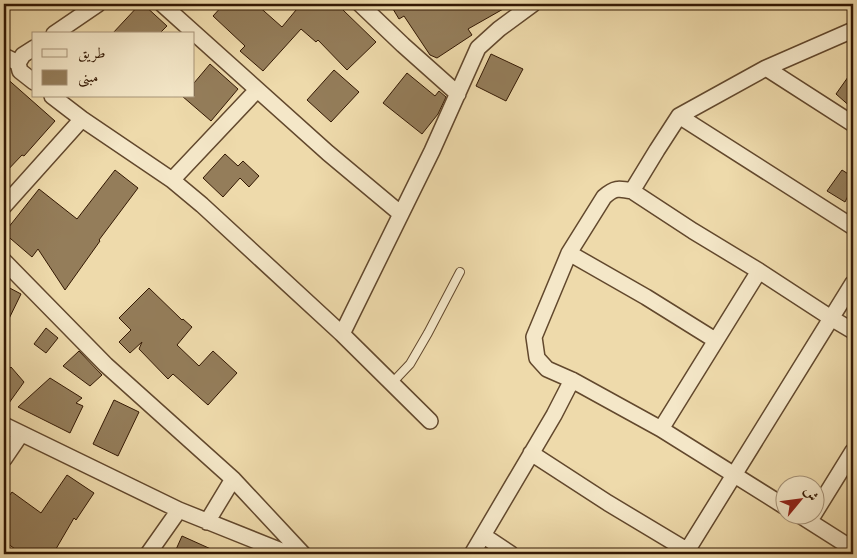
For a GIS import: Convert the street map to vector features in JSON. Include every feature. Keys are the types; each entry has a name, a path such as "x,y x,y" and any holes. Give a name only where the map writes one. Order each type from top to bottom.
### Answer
{"street":[{"path":"57,32 98,4"},
{"path":"162,4 193,32"},
{"path":"360,4 458,94"},
{"path":"342,334 432,151 478,48 499,29 533,4"},
{"path":"632,191 679,116 766,68 853,30"},
{"path":"195,34 328,153 401,214"},
{"path":"32,49 23,55 18,63 20,71 32,80"},
{"path":"4,56 18,63"},
{"path":"766,68 853,124"},
{"path":"172,180 257,90"},
{"path":"55,98 82,119 172,180 202,205 342,334 430,421"},
{"path":"679,116 853,227"},
{"path":"4,206 82,119"},
{"path":"774,500 661,429 572,380 548,369 537,358 534,337 569,253 604,197 612,190 632,191 853,331"},
{"path":"569,253 646,296 715,340"},
{"path":"4,261 106,365 233,479 303,554"},
{"path":"661,429 759,271"},
{"path":"531,453 688,553 734,474 853,283"},
{"path":"472,554 509,494 572,380"},
{"path":"4,425 180,510 289,554"},
{"path":"4,459 21,434"},
{"path":"824,495 853,451"},
{"path":"207,522 233,479"},
{"path":"148,554 180,510"},
{"path":"823,526 853,549"},
{"path":"484,536 511,554"}],"lane":[{"path":"392,383 410,364 460,272"}],"building":[{"path":"140,4 143,4 167,26 161,32 114,32"},
{"path":"224,4 256,4 282,27 301,4 348,4 343,10 376,42 347,70 318,40 316,42 301,29 263,71 240,51 245,46 213,16"},
{"path":"390,4 512,4 468,29 472,35 437,58 430,55 404,16 399,19"},
{"path":"491,54 523,69 506,101 476,86"},
{"path":"210,64 238,89 211,121 184,98 195,98 195,82"},
{"path":"334,70 359,92 331,122 307,100"},
{"path":"853,70 853,109 836,94"},
{"path":"407,73 435,96 439,91 446,97 438,114 422,134 383,103"},
{"path":"4,76 55,121 24,156 22,155 4,174"},
{"path":"225,154 238,166 243,161 259,176 249,187 240,178 223,197 203,178"},
{"path":"115,170 138,188 65,290 38,249 32,257 4,233 39,189 77,219"},
{"path":"842,170 853,177 853,186 845,202 827,191"},
{"path":"4,285 21,294 4,329"},
{"path":"149,288 182,320 192,327 177,345 199,366 213,351 237,373 208,405 173,374 168,379 139,349 142,342 130,353 119,342 131,330 119,318"},
{"path":"46,328 58,338 46,353 34,344"},
{"path":"79,351 102,375 90,386 63,366"},
{"path":"11,367 24,382 4,410 4,374"},
{"path":"50,378 82,398 76,403 83,406 70,433 18,407"},
{"path":"114,400 139,412 118,456 93,444"},
{"path":"67,475 94,493 76,520 74,518 53,554 22,554 4,541 4,503 12,492 41,513"},
{"path":"182,536 222,554 174,554"}]}
